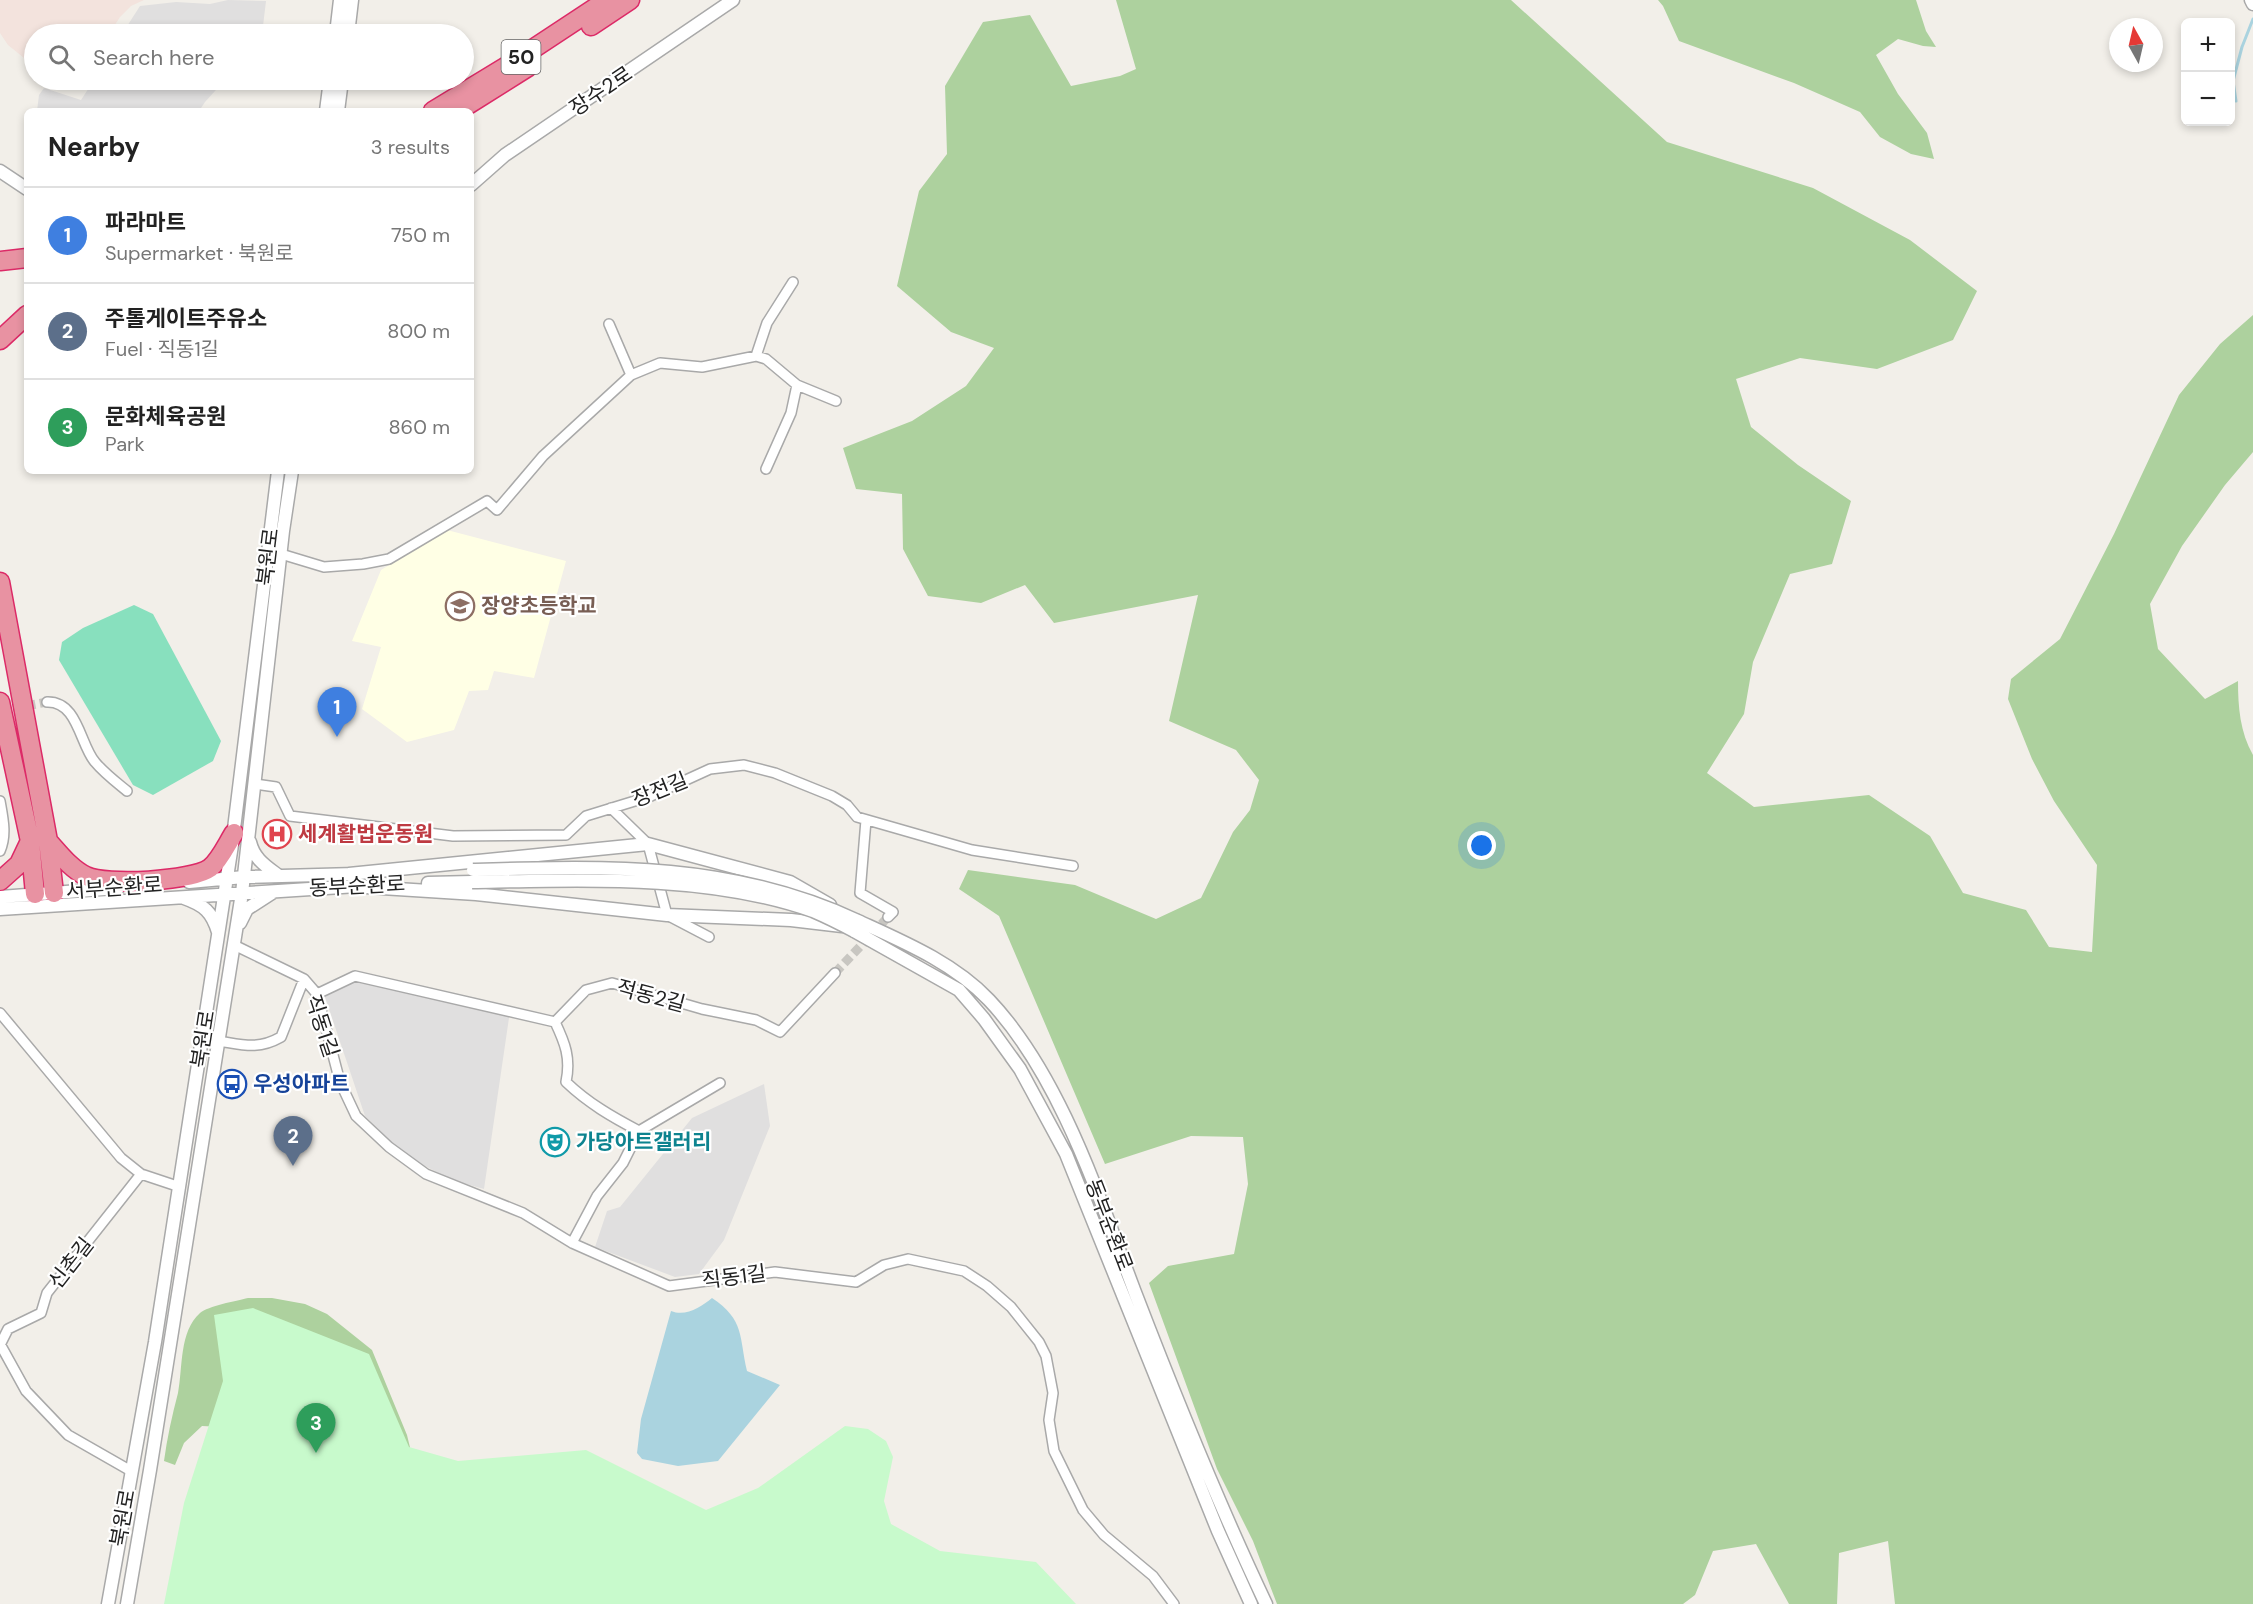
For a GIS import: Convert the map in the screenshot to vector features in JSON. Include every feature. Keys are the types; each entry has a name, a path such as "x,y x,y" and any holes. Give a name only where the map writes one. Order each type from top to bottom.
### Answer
{"highway":[{"name":"50","path":"474,86 607,0"},
{"name":"50","path":"463,108 630,0"},
{"name":"50","path":"438,108 468,90"},
{"path":"0,261 24,258"},
{"path":"0,272 24,268"},
{"path":"0,340 24,318"},
{"path":"0,582 39,841 36,900"},
{"path":"0,702 55,899"},
{"path":"39,841 86,877 129,885 170,881 209,868 241,833"},
{"path":"0,880 19,864 39,841"}],"street":[{"path":"337,24 340,0"},
{"path":"349,24 352,0"},
{"name":"장수2로","path":"474,181 505,155 732,0"},
{"path":"326,108 329,90"},
{"path":"338,108 341,90"},
{"path":"0,171 24,187"},
{"path":"756,356 767,323 793,282"},
{"path":"609,324 631,375"},
{"path":"281,554 324,567 371,563 389,559 487,501 496,510 543,456 631,375 660,363 702,367 756,356 766,359 797,385 836,401"},
{"path":"766,469 791,413 797,385"},
{"name":"북원로","path":"127,1604 242,893 244,877 241,833 278,474"},
{"name":"북원로","path":"108,1604 180,1186 227,878 255,784 292,474"},
{"path":"47,702 56,702 68,712 78,727 91,758 127,791"},
{"name":"장전길","path":"255,784 276,787 290,816 453,836 566,835 586,816 651,796 710,769 744,765 775,773 832,796 847,805 857,817 972,850 1072,866"},
{"path":"0,801 4,842 0,851"},
{"path":"611,808 648,843 667,915 708,937"},
{"path":"866,819 860,893 893,912 888,917"},
{"path":"241,833 259,861 279,876"},
{"path":"349,880 648,843 790,882 852,924"},
{"name":"동부순환로","path":"227,878 279,876 349,880 472,876 579,867 675,872 717,877 750,883 804,899 852,924 959,990 984,1019 1020,1069 1066,1154 1218,1531 1251,1604"},
{"name":"서부순환로","path":"170,881 227,878"},
{"path":"349,880 667,915 852,924"},
{"name":"동부순환로","path":"242,893 275,891 349,880"},
{"name":"서부순환로","path":"55,899 129,885"},
{"path":"235,939 247,909 257,900 275,891"},
{"name":"서부순환로","path":"0,897 36,900 242,893"},
{"path":"180,896 205,909 214,918 219,933"},
{"name":"서부순환로","path":"0,909 36,900"},
{"name":"동부순환로","path":"852,924 904,942 962,975 990,1000 1016,1032 1060,1104 1159,1355 1234,1536 1266,1604"},
{"name":"직동1길","path":"235,939 303,979 317,994 340,1082 356,1116 389,1147 426,1174 524,1213 572,1243 669,1286 775,1272 856,1282 884,1265 908,1259 964,1271 987,1286 1011,1307 1039,1342 1046,1356 1053,1393 1048,1420 1053,1450 1083,1510 1104,1535 1153,1576 1173,1604"},
{"name":"적동2길","path":"555,1022 586,990 612,983 702,1009 756,1020 780,1032 835,973"},
{"path":"317,994 355,976 555,1022 565,1045 569,1067 566,1082 604,1113 639,1131"},
{"path":"203,1037 253,1046 268,1044 281,1037 303,979"},
{"path":"1,1016 121,1158 141,1174 194,1189"},
{"path":"572,1243 597,1196 623,1163 639,1131 720,1083"},
{"name":"신촌길","path":"0,1344 8,1329 41,1313 47,1293 141,1174"},
{"path":"0,1344 26,1391 68,1435 131,1471"}],"shaded area":[{"path":"0,0 144,0 131,6 115,24 24,24 24,58 8,45 0,33"},
{"path":"228,0 266,1 263,24 128,24 140,6 176,2 210,4"},
{"path":"43,90 50,90 81,100 88,90 216,90 201,108 37,108 39,95"},
{"name":"장양초등학교","path":"447,530 566,561 534,678 494,671 488,690 469,691 454,730 407,742 362,709 381,647 352,641 381,570"},
{"path":"358,981 510,1011 484,1189 452,1180 404,1155 365,1116 324,994"},
{"path":"764,1084 770,1126 724,1240 699,1274 675,1277 595,1247 607,1211 620,1207 692,1118"}],"green space":[{"path":"1116,0 1511,0 1667,142 1813,188 1910,240 1977,291 1953,340 1877,369 1800,358 1736,379 1751,427 1798,465 1851,501 1832,564 1790,574 1753,662 1744,714 1707,773 1754,807 1869,795 1930,836 1963,893 2026,910 2049,947 2092,952 2097,865 2054,801 2032,759 2008,699 2011,679 2060,639 2114,534 2179,395 2220,344 2253,315 2253,452 2225,485 2182,546 2150,604 2158,649 2205,699 2238,681 2241,719 2245,737 2253,755 2253,1604 1895,1604 1888,1541 1839,1553 1837,1604 1789,1604 1756,1544 1713,1551 1695,1595 1683,1604 1277,1604 1253,1541 1217,1469 1149,1283 1168,1266 1234,1254 1248,1184 1243,1137 1191,1136 1105,1164 999,916 959,889 968,870 1075,885 1156,919 1201,898 1233,832 1250,810 1259,780 1236,750 1169,721 1198,595 1054,623 1025,585 981,603 928,596 903,549 902,494 856,489 843,448 912,421 966,386 994,348 951,332 897,286 919,191 947,154 945,86 983,22 1030,15 1071,86 1120,76 1136,69"},
{"path":"1658,0 1916,0 1926,31 1936,47 1898,39 1876,55 1898,94 1927,133 1934,159 1911,154 1880,137 1860,112 1794,83 1679,41"},
{"path":"134,605 153,614 221,741 213,761 153,795 133,785 59,660 62,642 83,628"},
{"path":"248,1298 272,1298 305,1304 327,1314 372,1350 407,1435 413,1460 223,1427 202,1426 184,1443 175,1465 164,1461 188,1330 204,1310"},
{"path":"253,1308 369,1354 409,1447 458,1461 586,1450 706,1510 758,1488 845,1426 868,1429 886,1441 893,1457 884,1501 891,1524 940,1551 1036,1562 1076,1604 164,1604 184,1503 223,1381 214,1315"}],"water":[{"path":"712,1298 730,1314 739,1330 747,1371 780,1385 718,1461 678,1466 642,1459 637,1453 641,1419 671,1311 688,1312"}],"waterway":[{"path":"2236,101 2233,81 2242,47 2253,19"}],"tunnel":[{"path":"0,711 47,702"},
{"path":"835,973 888,917"}],"place":[{"name":"장양초등학교","path":"460,606"},
{"name":"파라마트","path":"337,737"},
{"name":"세계활법운동원","path":"277,834"},
{"name":"우성아파트","path":"232,1084"},
{"name":"가당아트갤러리","path":"555,1142"},
{"name":"주톨게이트주유소","path":"293,1166"},
{"name":"문화체육공원","path":"316,1453"}]}
